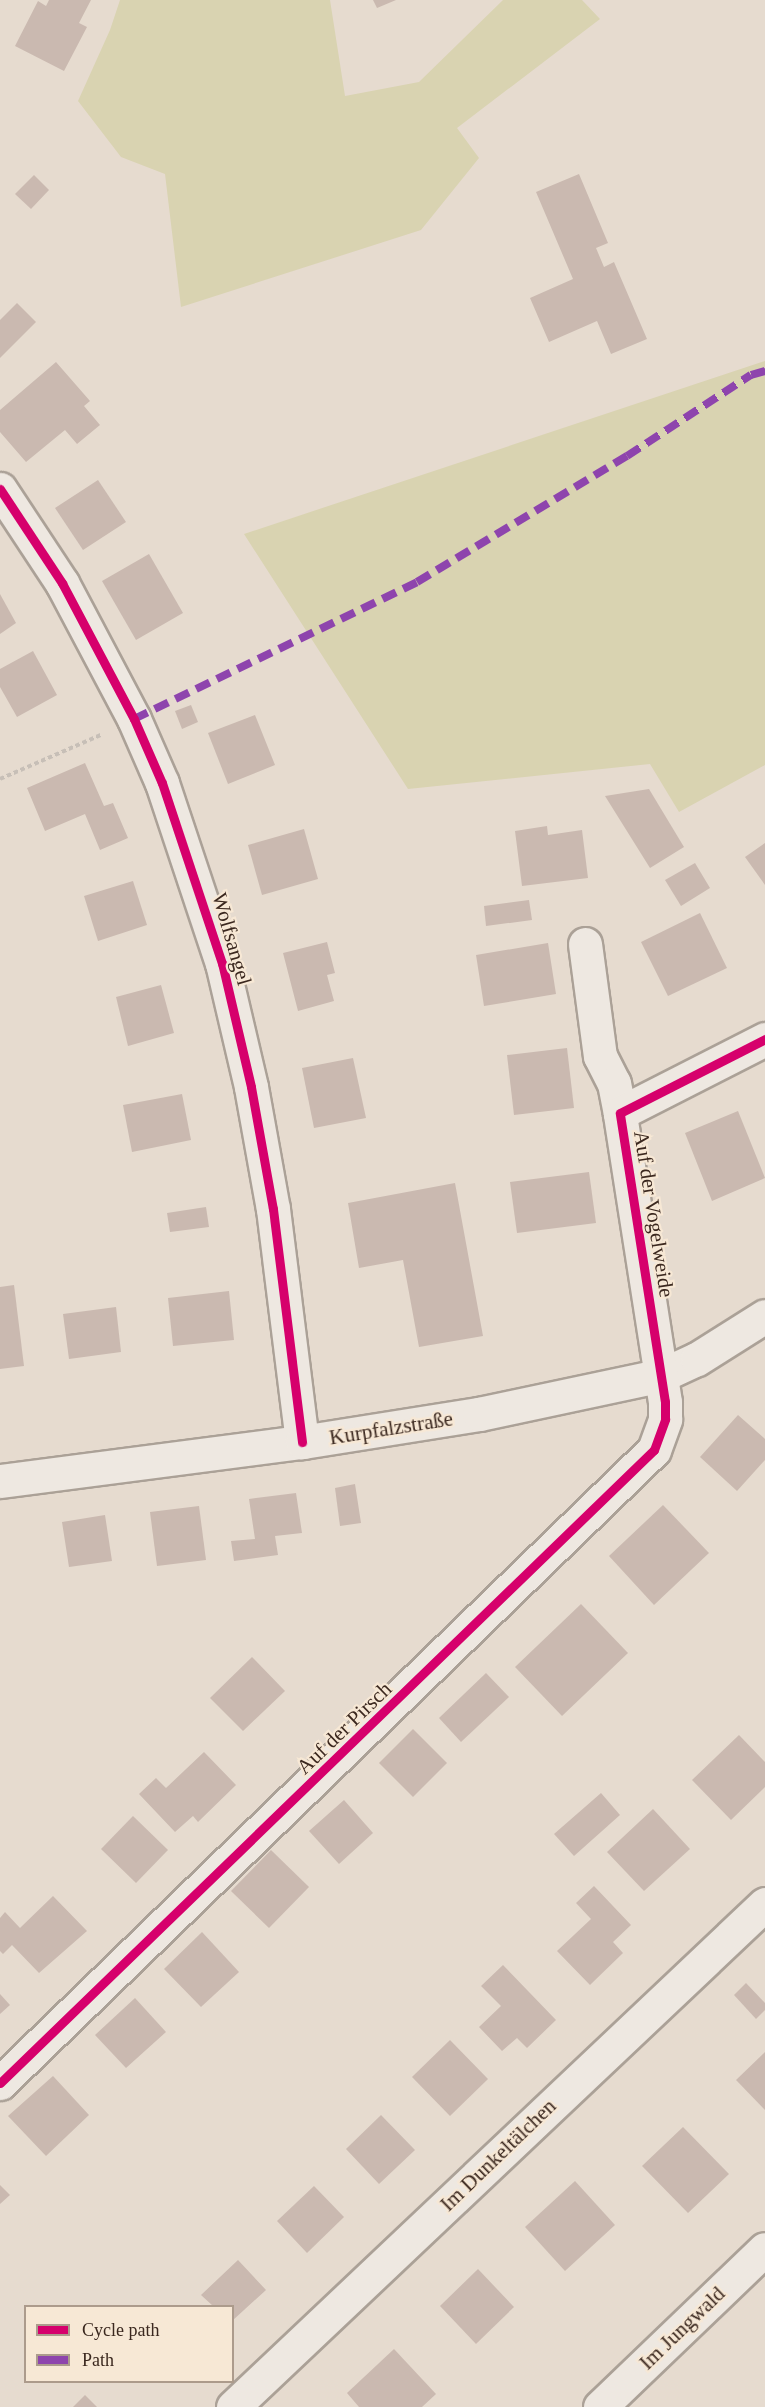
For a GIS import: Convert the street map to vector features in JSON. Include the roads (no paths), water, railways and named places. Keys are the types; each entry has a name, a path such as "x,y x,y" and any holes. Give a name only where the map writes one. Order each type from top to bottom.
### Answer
{"street":[{"name":"Wolfsangel","path":"0,489 62,583 134,719 162,783 222,963 251,1087 273,1209 302,1442"},
{"name":"Auf der Vogelweide","path":"585,944 600,1056 614,1083 620,1113 662,1375"},
{"name":"Auf der Vogelweide","path":"620,1113 765,1040"},
{"name":"Kurpfalzstraße","path":"0,1480 302,1442 479,1414 662,1375 697,1359 765,1316"},
{"name":"Auf der Pirsch","path":"0,2083 654,1450 665,1419 662,1375"},
{"name":"Im Dunkeltälchen","path":"233,2407 765,1904"},
{"name":"Im Jungwald","path":"600,2407 765,2249"}]}
